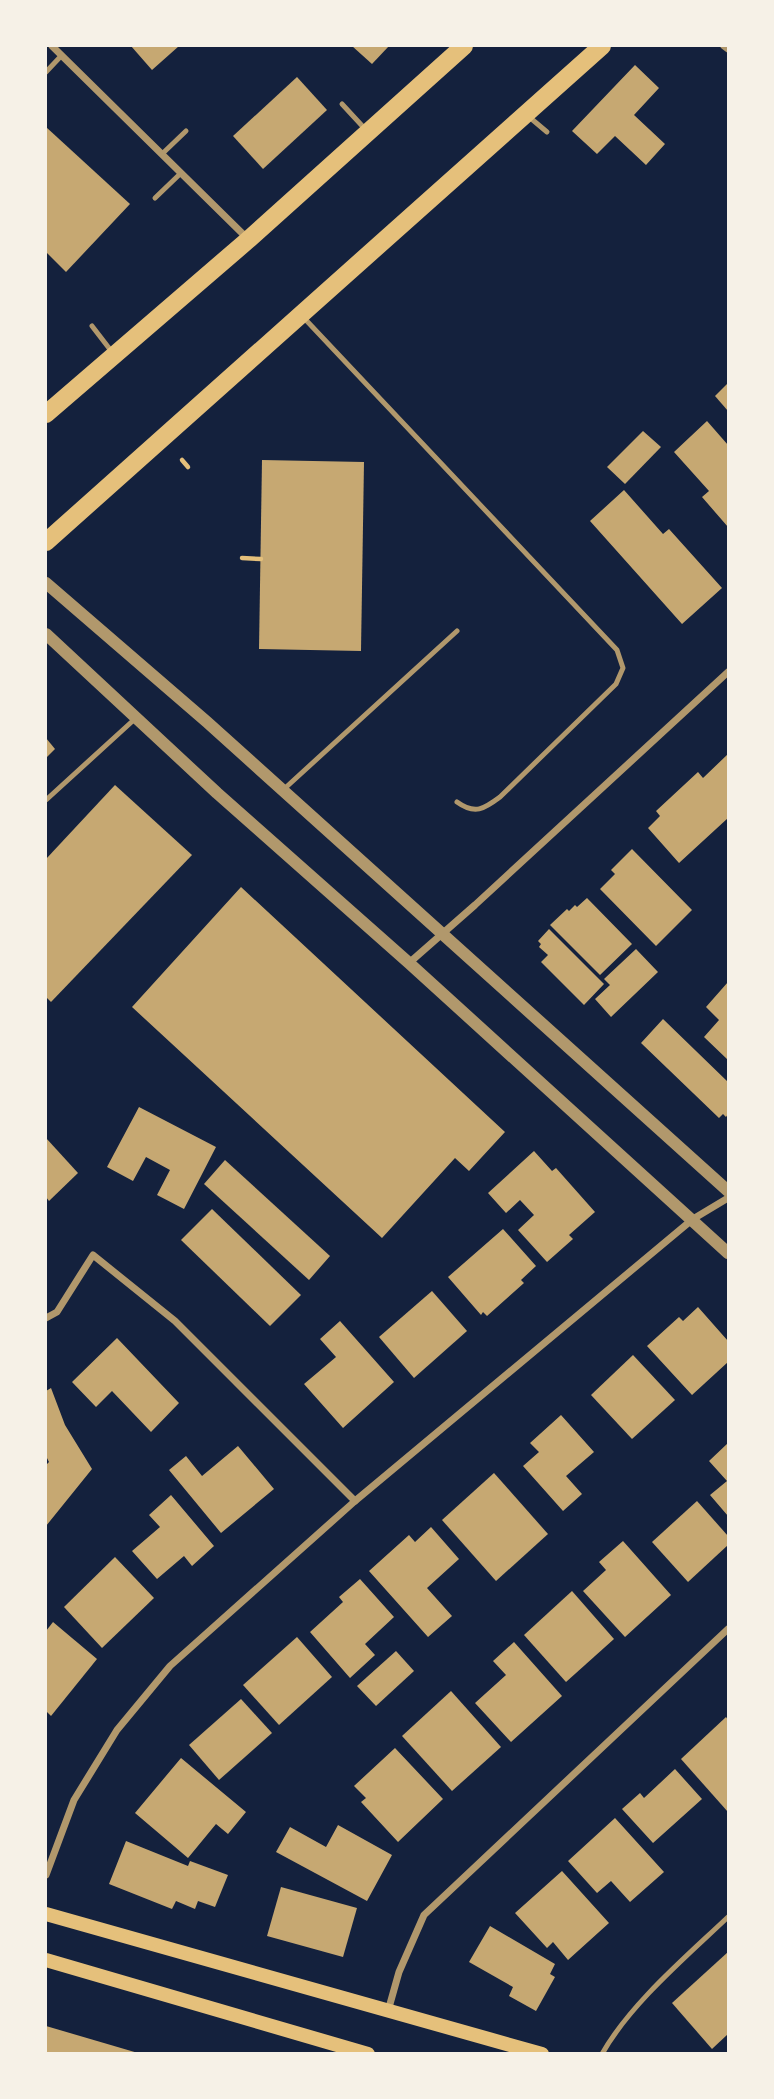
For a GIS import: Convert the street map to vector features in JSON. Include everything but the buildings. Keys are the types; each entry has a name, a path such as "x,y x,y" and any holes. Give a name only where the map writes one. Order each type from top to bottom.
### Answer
{"main road":[{"path":"46,414 248,240 464,46"},
{"path":"46,542 602,46"},
{"path":"46,1914 542,2053"},
{"path":"46,1960 368,2053"}],"street":[{"path":"51,46 248,240"},
{"path":"724,46 729,49"},
{"path":"46,583 443,932 729,1191"},
{"path":"46,634 217,793 409,962 729,1253"},
{"path":"409,962 729,672"},
{"path":"46,1875 74,1800 117,1730 170,1666 355,1501 694,1219 729,1198"},
{"path":"46,1318 57,1312 93,1255 175,1321 355,1501"},
{"path":"387,2011 399,1972 424,1915 729,1629"}],"lane":[{"path":"46,72 62,55"},
{"path":"342,104 368,132"},
{"path":"525,114 547,132"},
{"path":"162,154 186,131"},
{"path":"155,198 181,173"},
{"path":"301,314 617,650 622,668 616,684 500,797 485,808 468,809 457,802"},
{"path":"92,326 114,355"},
{"path":"283,790 457,631"},
{"path":"46,800 137,718"},
{"path":"602,2053 609,2041 664,1977 729,1917"}],"path":[{"path":"182,460 188,467"},
{"path":"242,558 261,559"}]}
